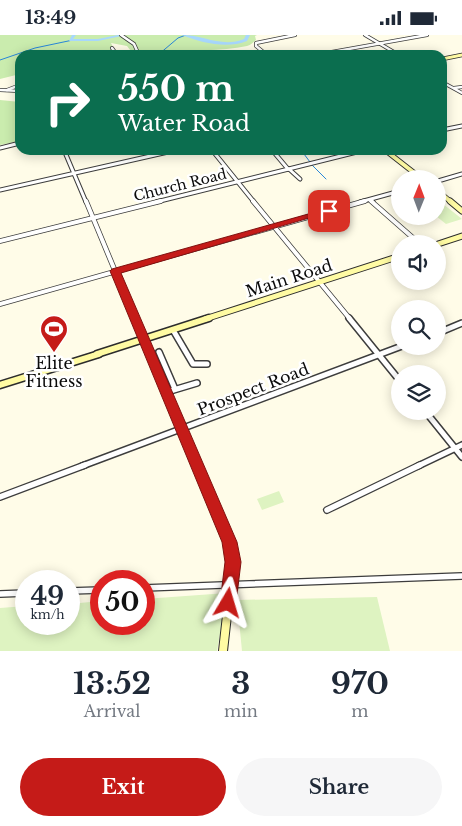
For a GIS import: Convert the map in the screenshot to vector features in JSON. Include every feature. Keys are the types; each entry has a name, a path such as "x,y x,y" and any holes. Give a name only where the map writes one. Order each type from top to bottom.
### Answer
{"main road":[{"path":"447,58 462,55"},
{"path":"392,155 411,170"},
{"path":"394,155 398,159"},
{"path":"446,198 462,211"},
{"path":"446,241 462,236"},
{"name":"Main Road","path":"0,385 391,259"},
{"name":"Main Road","path":"144,339 187,325"},
{"path":"144,339 232,549 223,651"}],"street":[{"path":"122,35 132,42 137,50"},
{"path":"261,50 256,46 256,43 295,35"},
{"path":"365,35 391,50"},
{"path":"342,50 427,35"},
{"path":"447,84 462,93"},
{"path":"7,90 15,87"},
{"path":"454,89 462,87"},
{"path":"0,90 15,91"},
{"path":"447,129 462,126"},
{"path":"0,148 15,144"},
{"path":"66,155 144,339"},
{"path":"0,190 156,155"},
{"path":"216,155 391,370"},
{"path":"276,155 300,179"},
{"name":"Church Road","path":"0,241 345,155"},
{"path":"446,179 462,174"},
{"path":"0,304 391,194"},
{"path":"370,200 410,235"},
{"path":"446,330 462,323"},
{"path":"173,330 193,364 207,364"},
{"name":"Prospect Road","path":"0,497 391,350"},
{"path":"158,352 175,389"},
{"path":"167,392 197,383"},
{"path":"432,420 462,457"},
{"path":"327,510 462,445"},
{"path":"155,588 462,576"},
{"path":"0,594 15,593"}],"green space":[{"path":"0,35 257,35 255,36 256,40 247,46 227,49 130,50 127,46 111,43 114,50 15,50 15,75 0,79"},
{"path":"0,100 15,102 15,142 0,145"},
{"path":"446,206 462,219 446,224"},
{"path":"279,491 284,502 262,510 257,499"},
{"path":"227,593 217,651 0,651 0,608 15,607 15,635 80,635 80,603 90,602 90,635 155,635 155,598"},
{"path":"377,597 390,651 242,651 237,600"}],"waterway":[{"path":"74,35 70,40 98,40 124,35"},
{"path":"184,35 223,44 239,43 246,40 248,35"},
{"path":"164,50 178,38 186,35"},
{"path":"29,50 73,40"},
{"path":"0,60 15,55"},
{"path":"305,155 310,162"},
{"path":"312,165 326,179"}],"place":[{"name":"Elite Fitness","path":"54,353"}],"route":[{"path":"228,603 233,562 230,542 115,271 329,211"}]}
